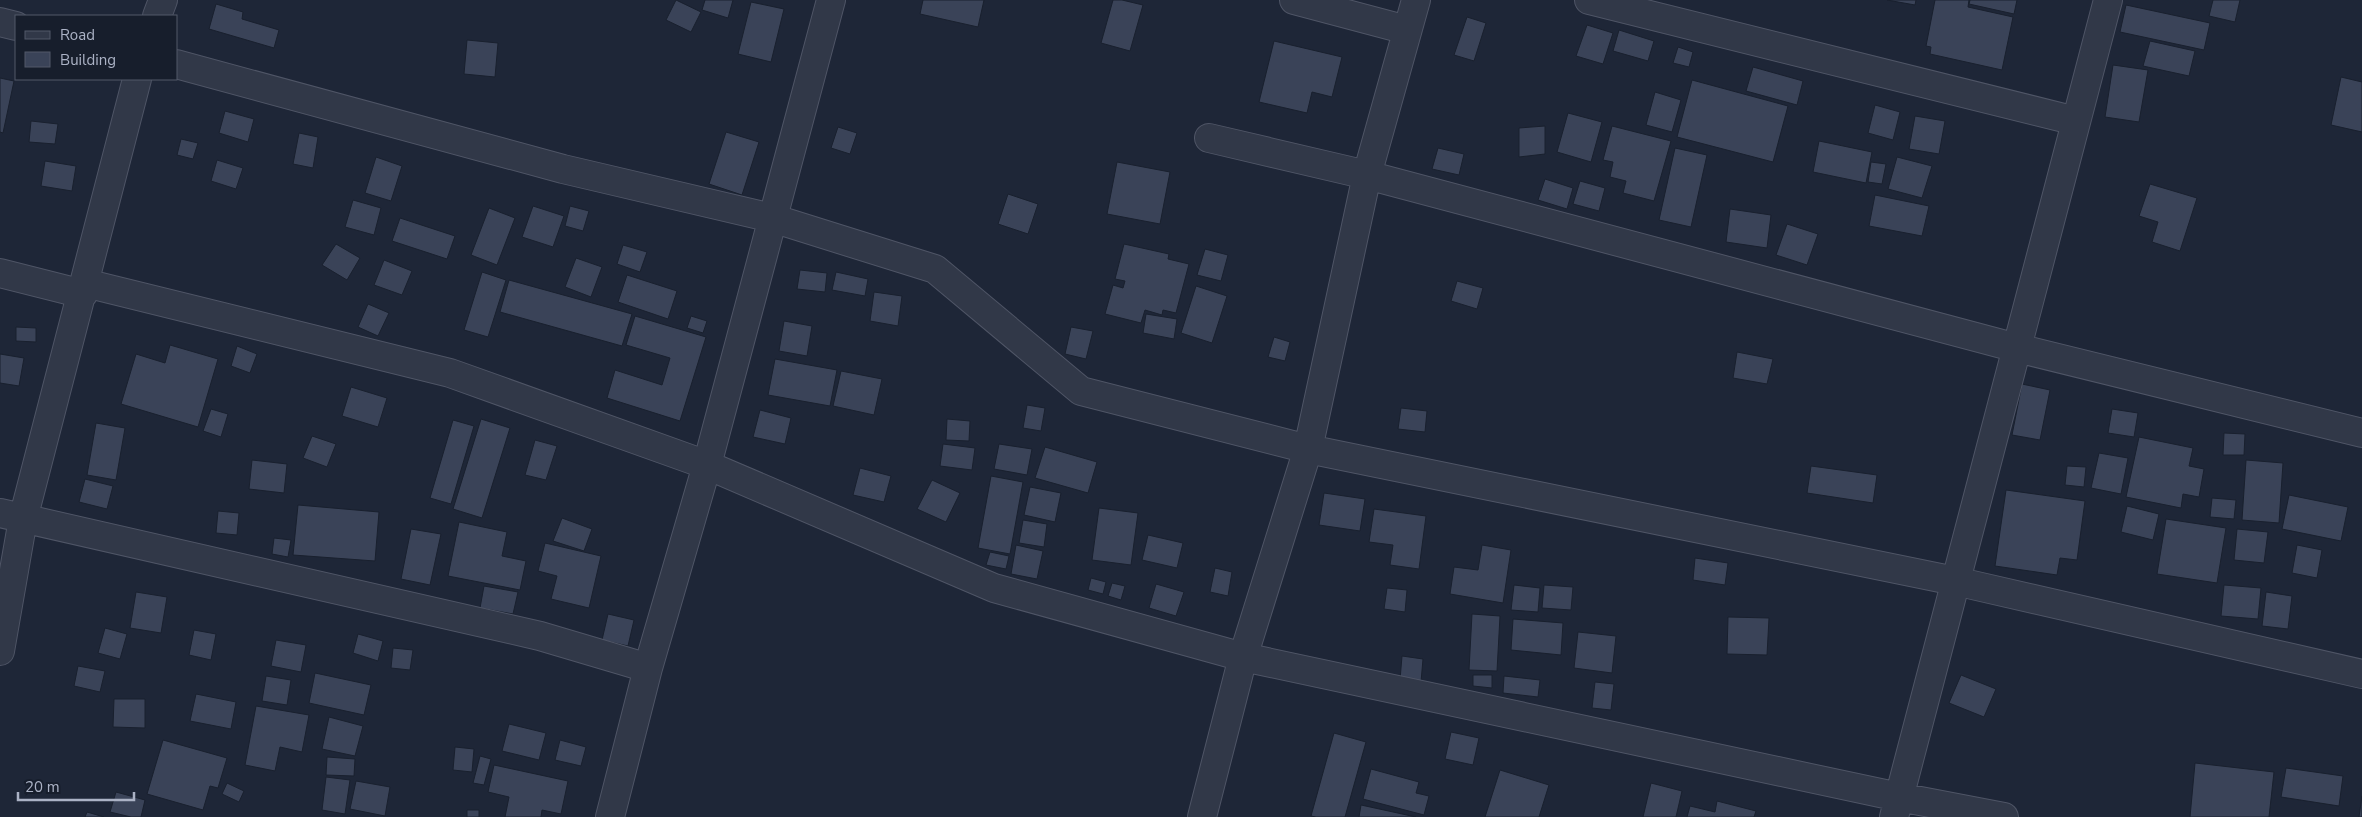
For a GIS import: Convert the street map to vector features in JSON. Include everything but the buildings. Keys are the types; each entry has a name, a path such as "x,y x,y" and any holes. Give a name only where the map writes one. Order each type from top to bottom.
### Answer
{"street":[{"path":"157,15 163,0"},
{"path":"610,817 648,668 707,465 831,0"},
{"path":"1294,0 1407,30"},
{"path":"1202,817 1243,657 1308,450 1367,175 1416,0"},
{"path":"1588,0 2076,121"},
{"path":"1896,807 2108,0"},
{"path":"0,22 15,26"},
{"path":"178,65 563,169 772,218 935,269 1081,391 1308,450 1955,581 2362,674"},
{"path":"0,651 12,516 84,288 137,80"},
{"path":"1209,138 1367,175 2017,348 2362,433"},
{"path":"0,273 84,288 450,373 707,465 994,588 1243,657 1896,807 2004,817"},
{"path":"12,516 540,636 648,668"}]}
